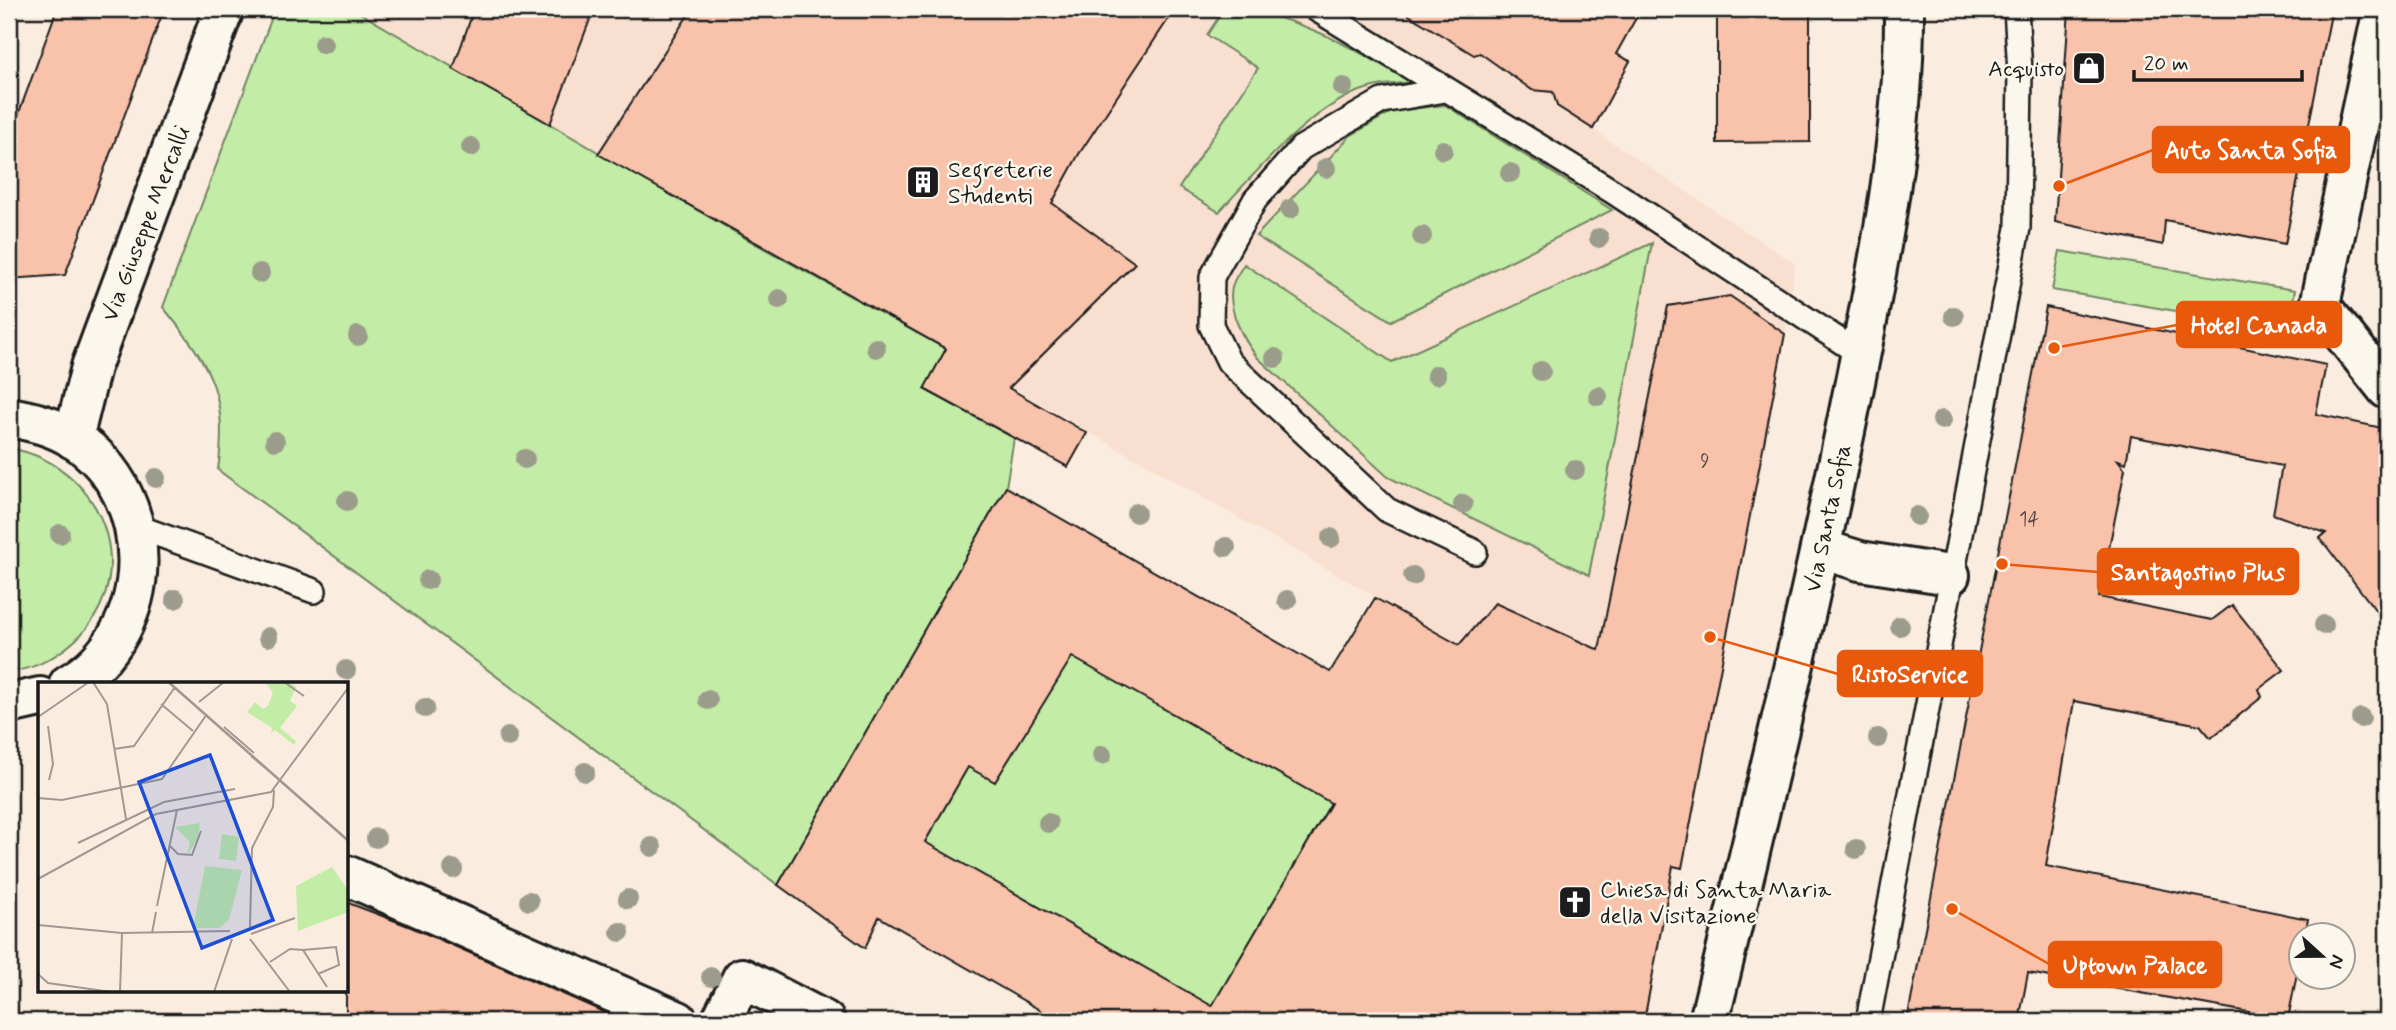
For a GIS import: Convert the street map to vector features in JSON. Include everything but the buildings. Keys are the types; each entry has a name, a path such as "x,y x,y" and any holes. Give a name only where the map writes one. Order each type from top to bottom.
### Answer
{"street":[{"name":"Via Giuseppe Mercalli","path":"73,439 91,367 224,9"},
{"name":"Via Santa Sofia","path":"1710,1021 1821,549 1860,354 1885,215 1904,65 1904,9"},
{"path":"2383,9 2320,305 2387,389"},
{"path":"9,417 40,423 73,439 112,477 130,509 135,526 139,569 131,607 117,636 101,658 71,682"},
{"path":"1821,549 1860,561 1950,575"},
{"path":"348,875 678,1021"},
{"path":"721,1021 743,978 825,1021"}],"lane":[{"path":"1316,9 1612,191 1860,354"},
{"path":"1868,1021 1950,575 2018,228 2020,71 2016,9"},
{"path":"1445,90 1382,101 1301,148 1255,200 1212,277 1211,324 1229,362 1387,510 1475,552"},
{"path":"135,526 204,548 314,591"}],"shaded area":[{"path":"353,9 1401,9 1437,32 1491,49 1499,68 1515,80 1532,90 1553,92 1557,106 1795,264 1785,334 1730,296 1668,306 1599,650 1495,603 1459,645 946,349 674,198"}],"green space":[{"path":"275,9 353,9 745,238 946,349 924,389 1014,438 1006,487 778,885 218,470 221,420 212,381 193,346 163,307"},
{"path":"1224,9 1248,11 1297,24 1345,45 1411,82 1373,87 1330,106 1309,121 1269,158 1219,212 1179,188 1258,68 1207,35"},
{"path":"1445,105 1612,210 1391,321 1256,236 1350,136 1393,111"},
{"path":"1652,243 1589,575 1388,477 1258,358 1237,323 1232,303 1233,284 1244,264 1392,362"},
{"path":"2060,251 2295,290 2288,330 2052,290"},
{"path":"9,448 44,460 73,479 94,505 106,535 110,567 104,598 87,628 59,653 28,668 15,671 9,671"},
{"path":"1041,639 1331,803 1212,1006 925,842 968,767 995,782 1013,751"}],"place":[{"name":"Acquisto","path":"2089,68"},
{"name":"Segreterie Studenti","path":"923,182"},
{"name":"Auto Santa Sofia","path":"2059,186"},
{"name":"Hotel Canada","path":"2054,348"},
{"name":"Santagostino Plus","path":"2002,564"},
{"name":"RistoService","path":"1710,637"},
{"name":"Chiesa di Santa Maria della Visitazione","path":"1575,902"},
{"name":"Uptown Palace","path":"1952,909"}]}
